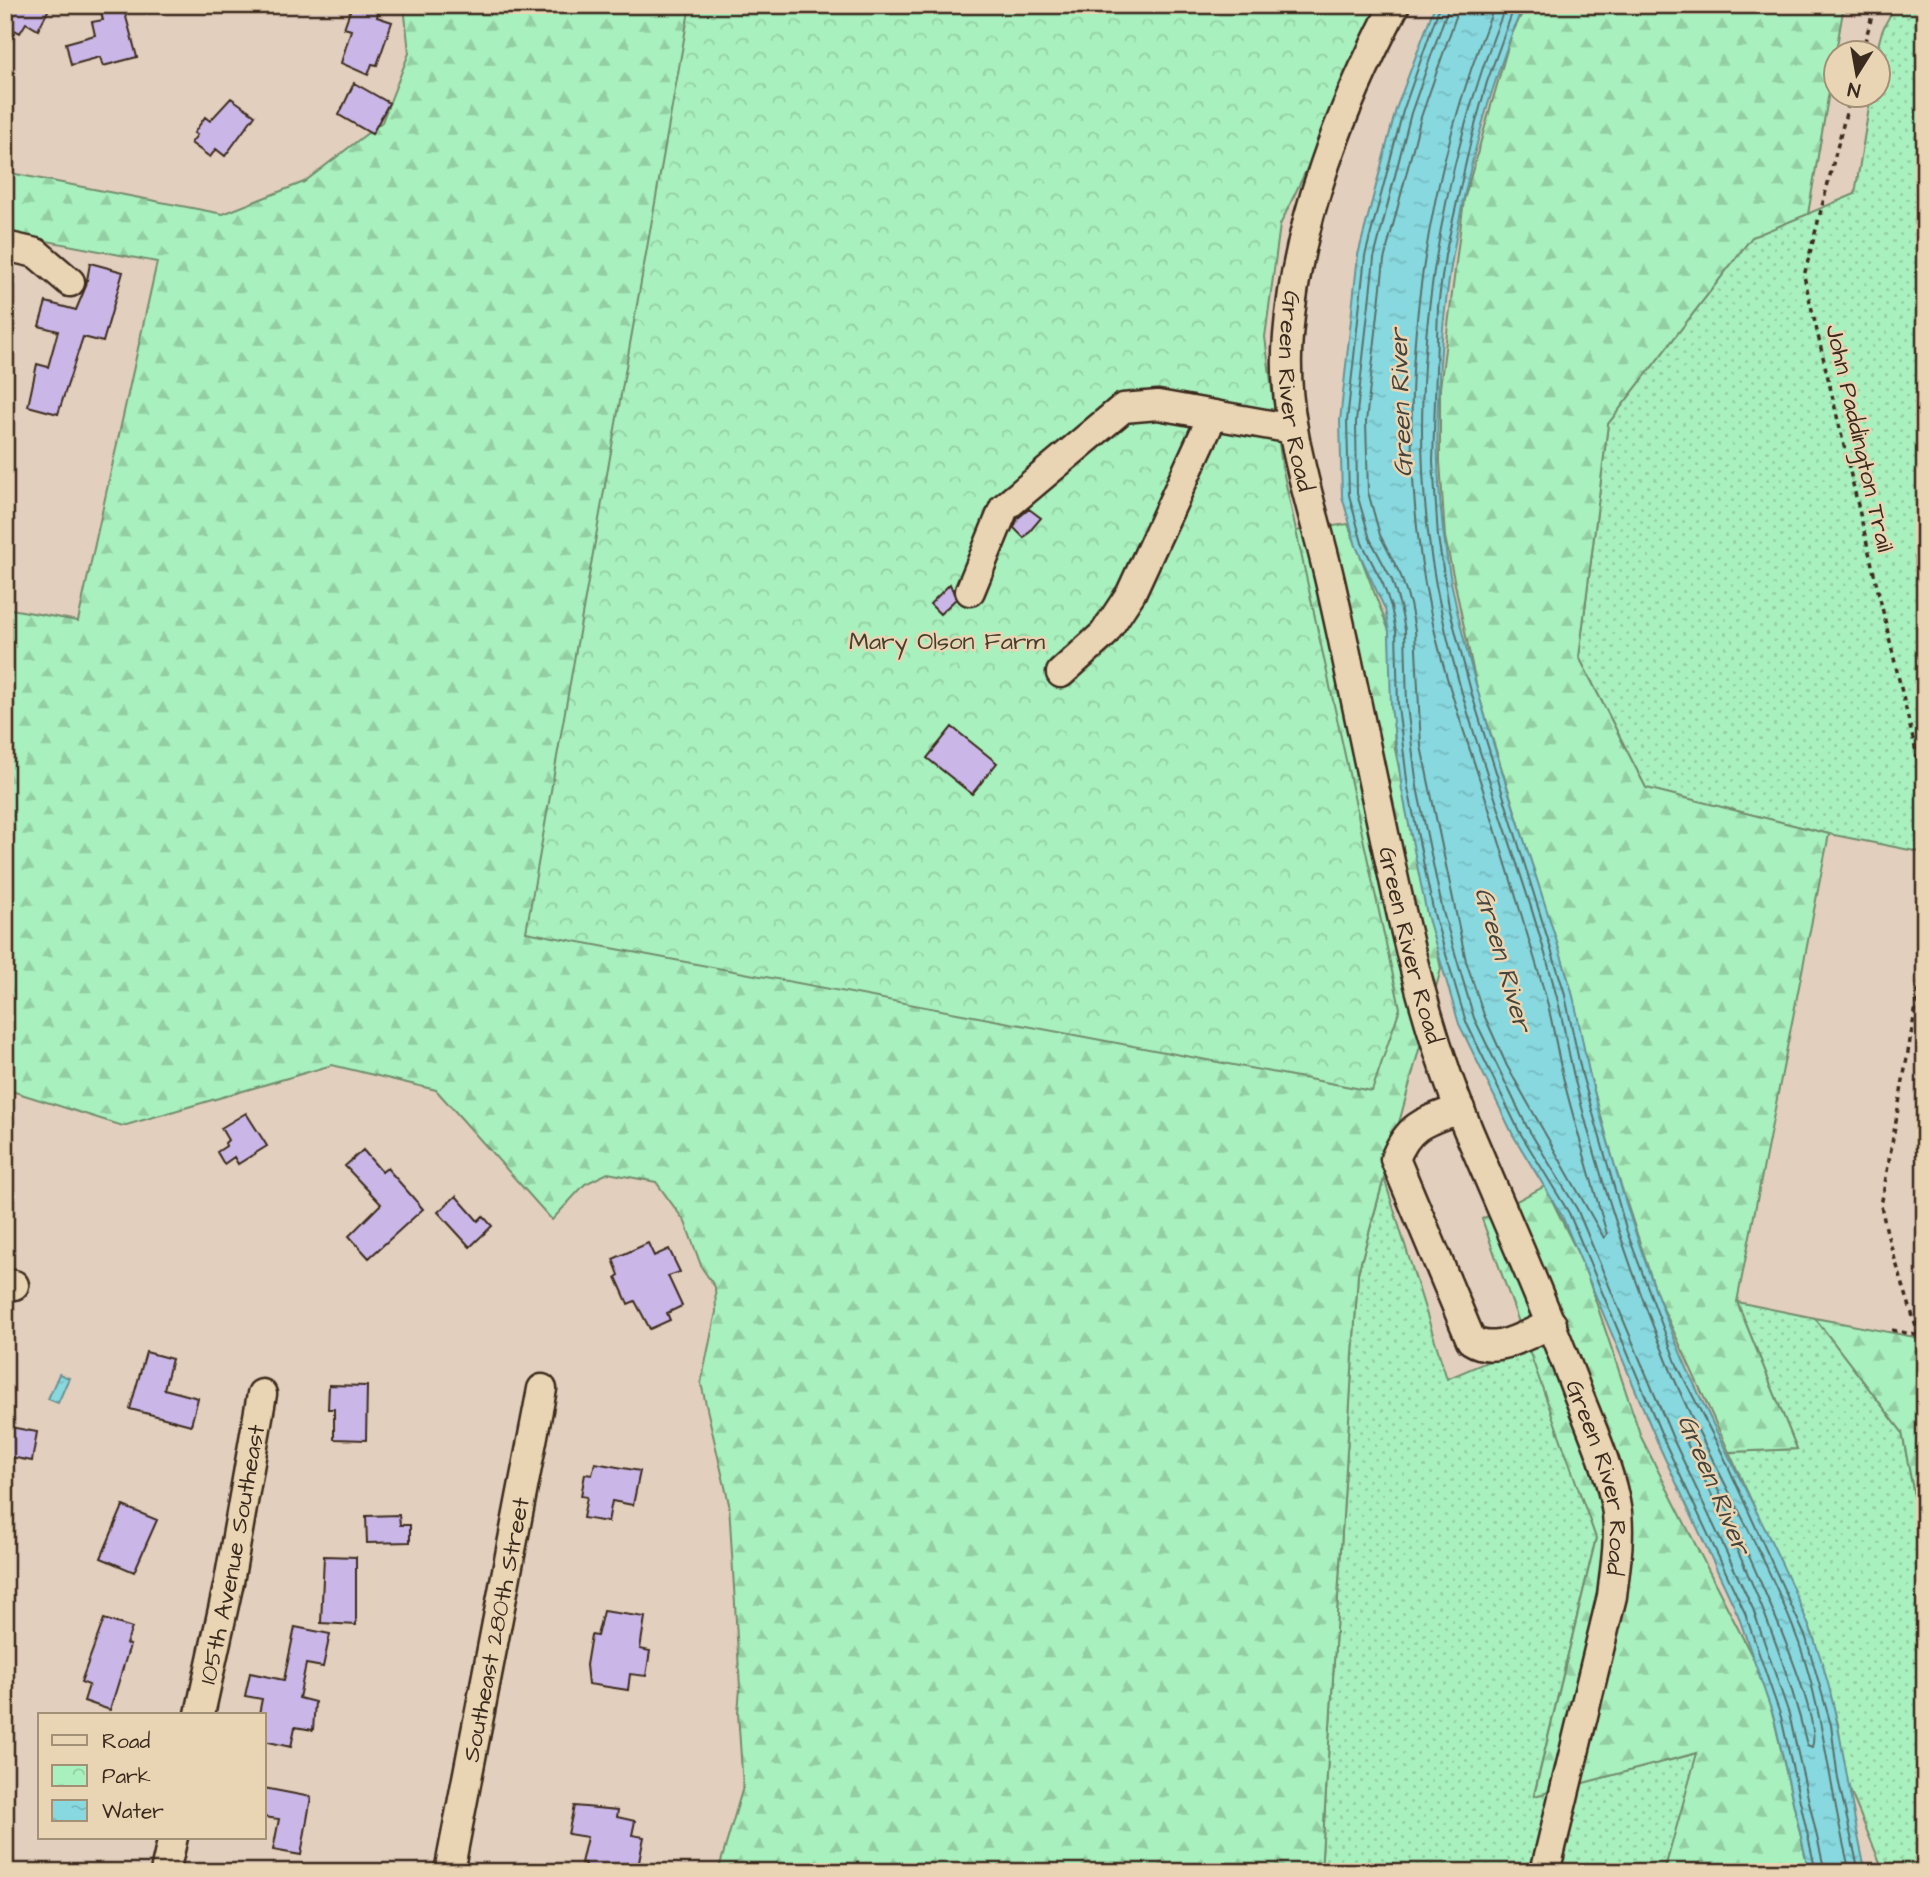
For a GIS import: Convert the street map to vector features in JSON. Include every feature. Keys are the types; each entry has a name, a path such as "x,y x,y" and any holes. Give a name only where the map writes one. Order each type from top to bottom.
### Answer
{"street":[{"name":"Green River Road","path":"1395,5 1331,138 1295,278 1287,376 1293,429 1334,597 1412,963 1430,1031 1460,1109 1552,1324 1600,1449 1613,1493 1618,1534 1612,1596 1545,1872"},
{"path":"5,246 36,253 70,282"},
{"path":"970,592 1004,508 1123,408 1158,405 1293,429"},
{"path":"1061,673 1104,634 1131,593 1213,415"},
{"path":"1460,1109 1418,1124 1402,1142 1395,1159 1471,1340 1483,1347 1502,1345 1552,1324"},
{"name":"Southeast 280th Street","path":"449,1872 542,1389"},
{"name":"105th Avenue Southeast","path":"200,1713 229,1582 262,1394"},
{"path":"165,1872 173,1839"}],"path":[{"path":"1866,38 1875,5"},
{"name":"John Paddington Trail","path":"1847,108 1804,276 1925,790"},
{"path":"1919,1336 1881,1206 1925,956"},
{"path":"1922,972 1925,968"},
{"path":"1892,1330 1925,1337"}],"green space":[{"path":"404,5 1399,5 1203,96 1240,538 1348,524 1389,631 1395,749 1441,969 1358,1273 1321,1872 718,1872 743,1787 729,1504 701,1383 716,1312 715,1287 702,1268 685,1222 656,1182 608,1173 585,1184 552,1220 436,1090 332,1065 123,1126 5,1089 5,608 78,621 157,262 5,233 5,172 223,214 304,182 382,122 409,53"},
{"name":"Mary Olson Farm","path":"690,5 1385,5 1280,225 1265,337 1282,466 1400,1008 1372,1091 526,932"},
{"path":"1526,5 1844,5 1838,38 1822,38 1822,108 1826,108 1808,214 1752,237 1608,424 1579,657 1646,788 1829,834 1737,1302 1797,1449 1729,1452 1657,1295 1615,1167 1589,1073 1571,990 1478,693 1445,537 1440,461 1440,388 1464,200 1511,36"},
{"path":"1897,5 1925,5 1925,853 1829,834 1646,788 1579,657 1608,424 1752,237 1855,194 1869,108 1892,108 1892,38 1880,38"},
{"path":"1384,1178 1447,1379 1529,1344 1596,1538 1534,1795 1698,1753 1664,1872 1321,1872 1358,1273"},
{"path":"1545,1186 1584,1266 1641,1437 1758,1668 1774,1719 1809,1872 1664,1872 1697,1753 1534,1796 1596,1538 1482,1219"},
{"path":"1737,1302 1815,1318 1902,1432 1925,1553 1925,1872 1884,1872 1845,1778 1838,1724 1813,1635 1729,1452 1797,1449"},
{"path":"1815,1318 1925,1339 1925,1553 1902,1432"}],"water":[{"name":"Green River","path":"1435,5 1523,5 1497,75 1476,149 1458,226 1446,303 1439,382 1438,460 1444,536 1457,610 1496,752 1570,985 1588,1068 1643,1256 1683,1359 1782,1564 1822,1663 1837,1722 1866,1872 1809,1872 1774,1718 1738,1615 1660,1448 1562,1216 1513,1135 1459,1024 1427,915 1402,790 1391,707 1389,631 1385,609 1356,546 1342,496 1340,421 1358,255 1396,109"},
{"path":"59,1374 69,1378 58,1403 48,1399"}],"building":[{"path":"5,5 51,5 38,30 26,23 20,33 5,25"},
{"path":"355,5 380,5 377,17 392,22 377,65 372,64 368,75 341,63 351,30 344,28 351,8 354,9"},
{"path":"123,6 137,57 103,66 100,57 71,65 66,43 95,35 92,22 103,20 101,12"},
{"path":"354,83 389,103 372,134 339,115"},
{"path":"231,98 255,115 225,156 216,149 210,157 191,143 197,135 194,133 205,117 210,121"},
{"path":"90,263 123,272 103,342 83,337 58,414 28,406 37,364 48,367 58,331 39,326 46,302 76,310 86,286"},
{"path":"1029,509 1041,518 1024,538 1014,528 1018,518"},
{"path":"950,584 956,599 940,614 930,604"},
{"path":"952,727 997,763 972,794 927,758"},
{"path":"246,1113 267,1146 238,1164 234,1157 224,1164 217,1152 226,1146 228,1140 221,1128"},
{"path":"363,1150 382,1172 387,1168 423,1209 369,1258 349,1236 381,1204 345,1166"},
{"path":"456,1196 478,1221 483,1216 492,1226 470,1247 438,1212"},
{"path":"648,1243 654,1256 669,1249 680,1272 668,1276 682,1306 667,1313 670,1320 650,1329 635,1301 628,1304 616,1277 619,1275 613,1259"},
{"path":"146,1352 172,1359 164,1389 198,1398 191,1425 130,1409"},
{"path":"329,1385 367,1386 366,1440 334,1439 334,1409 328,1409"},
{"path":"5,1426 37,1432 32,1461 5,1456"},
{"path":"595,1463 640,1471 633,1505 612,1501 608,1522 583,1518 587,1497 581,1496 585,1474 592,1475"},
{"path":"123,1506 157,1520 134,1572 101,1558"},
{"path":"399,1515 400,1525 410,1525 410,1542 367,1543 366,1516"},
{"path":"324,1556 356,1557 356,1625 321,1623"},
{"path":"603,1611 645,1617 640,1649 650,1651 646,1676 630,1674 628,1690 588,1684 586,1665 591,1635 597,1636"},
{"path":"104,1619 132,1628 126,1644 130,1645 110,1710 84,1701 89,1685 81,1682"},
{"path":"295,1627 330,1634 323,1667 306,1664 299,1698 315,1702 313,1730 295,1727 291,1747 266,1741 266,1713 259,1713 262,1699 245,1696 250,1673 284,1680"},
{"path":"266,1788 311,1797 301,1855 273,1850 279,1819 266,1817"},
{"path":"574,1806 618,1810 617,1817 635,1821 632,1835 644,1837 637,1872 583,1872 585,1863 581,1863 587,1837 568,1834"}]}
